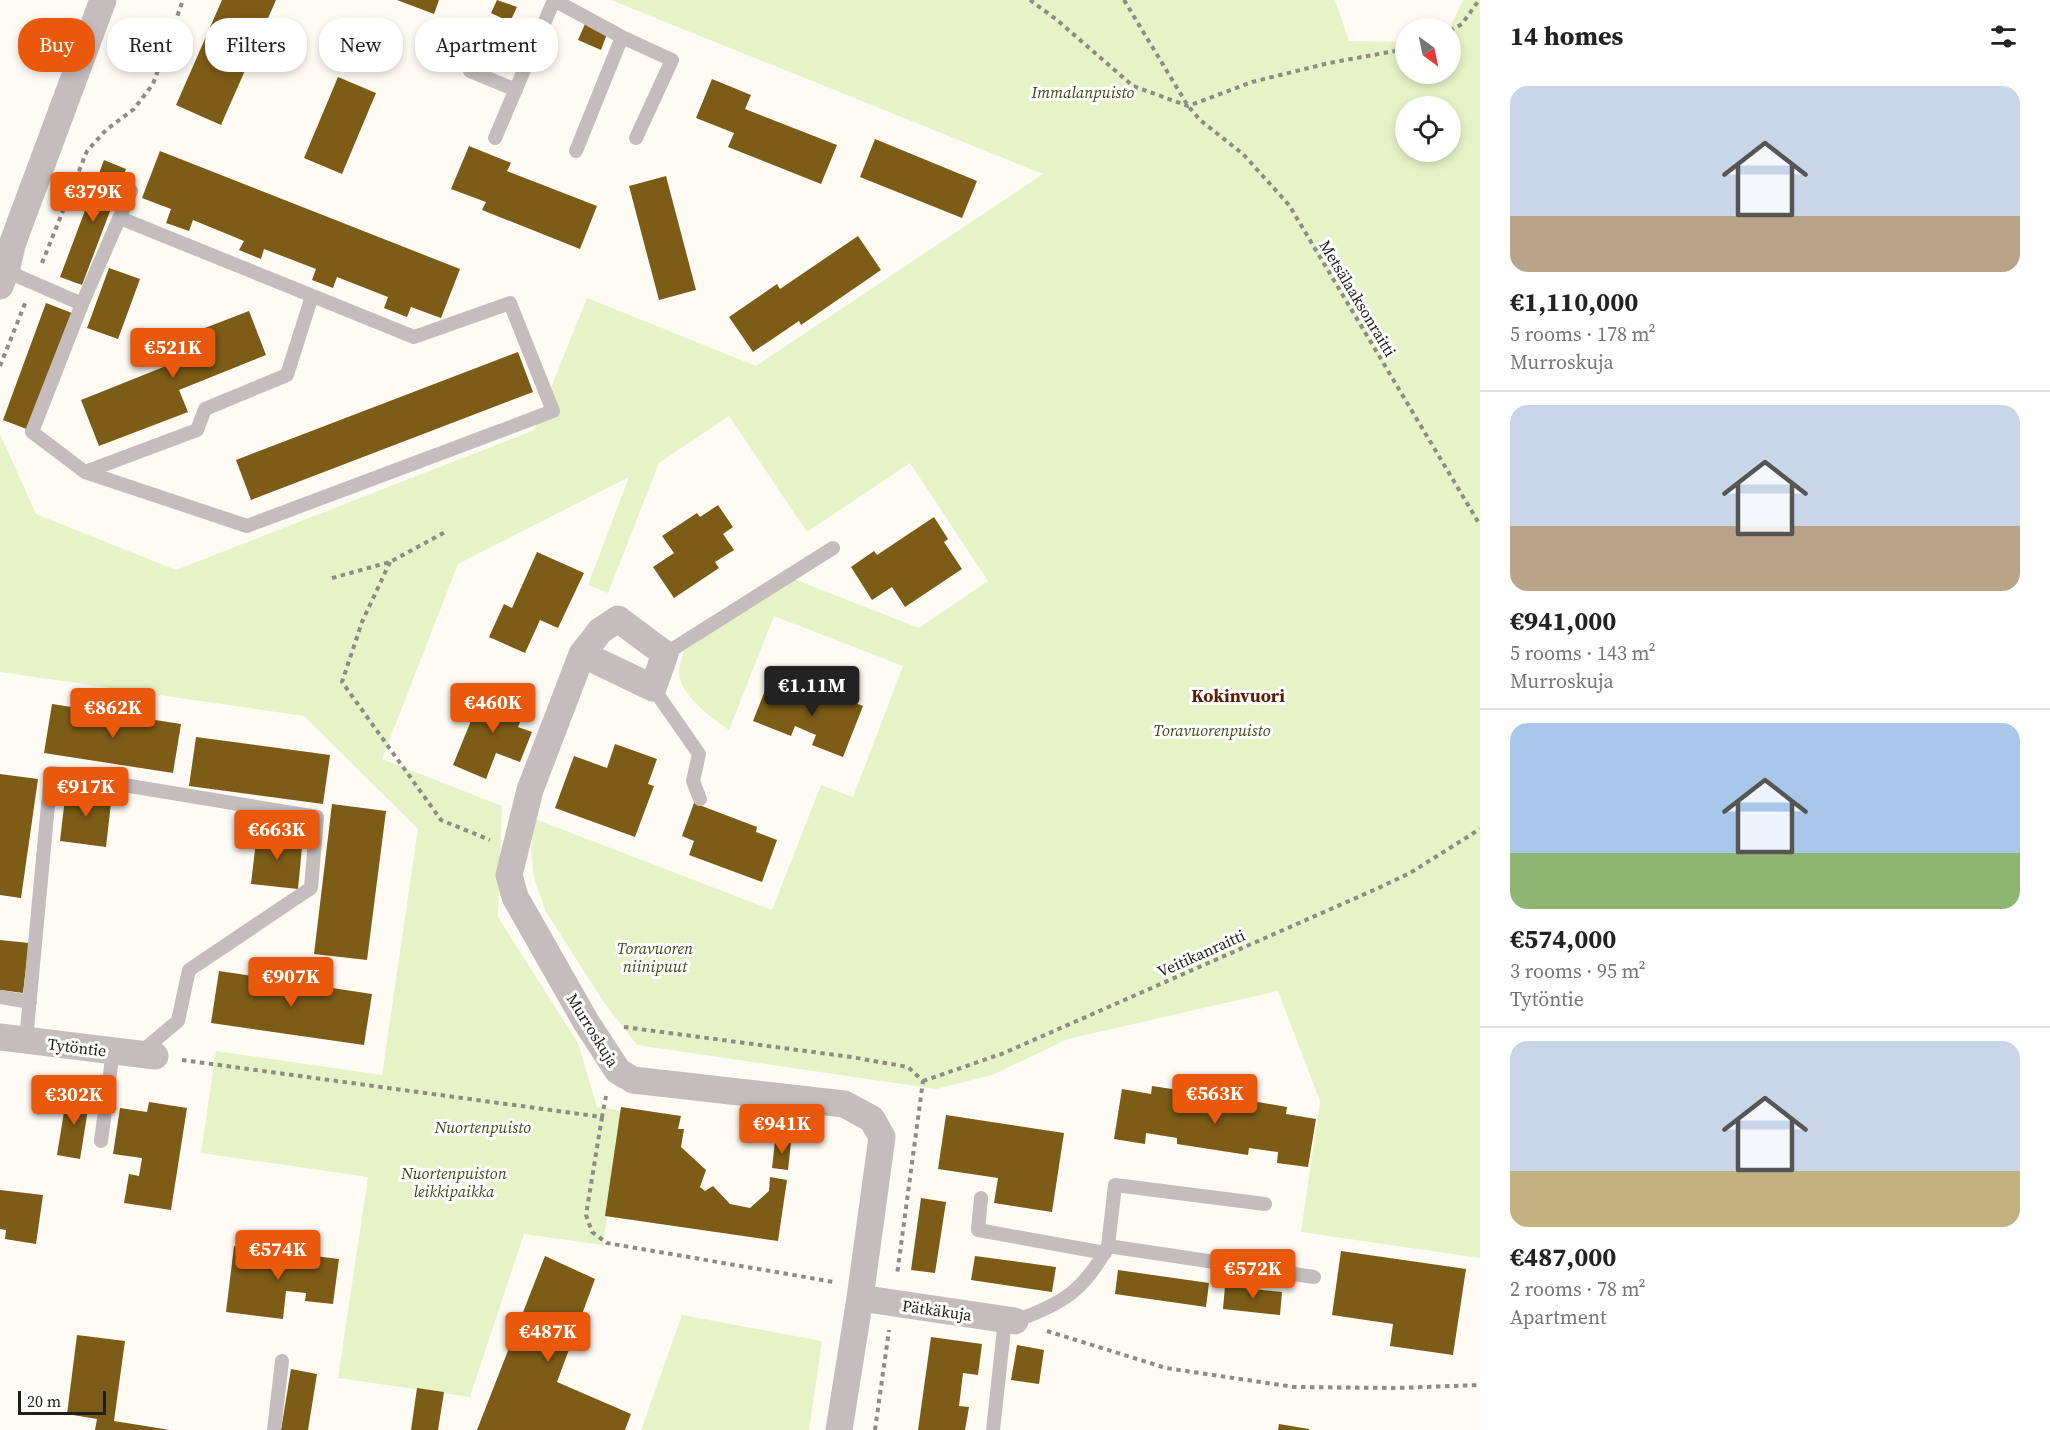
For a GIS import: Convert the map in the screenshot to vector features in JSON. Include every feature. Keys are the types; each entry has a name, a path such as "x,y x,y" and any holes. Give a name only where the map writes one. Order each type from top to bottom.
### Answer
{"street":[{"path":"3,279 6,237 103,0"},
{"name":"Murroskuja","path":"665,654 618,619 600,631 582,654 530,790 509,875 515,897 586,1022 618,1071 633,1080 844,1104 872,1119 882,1137 839,1430"},
{"path":"582,654 653,688 665,654"},
{"name":"Tytöntie","path":"13,1039 136,1054"},
{"name":"Pätkäkuja","path":"860,1298 1010,1320"}],"lane":[{"path":"495,138 554,0 622,37 672,60 636,138"},
{"path":"576,151 622,37"},
{"path":"470,72 516,90"},
{"path":"120,218 414,337 510,303 553,411 247,526 85,472 32,432 82,304 131,191"},
{"path":"3,279 34,283 82,304"},
{"path":"85,472 197,430 205,410 287,375 312,296"},
{"path":"665,654 833,548"},
{"path":"653,688 699,754 693,781 700,799"},
{"path":"13,1039 30,1002 51,773 316,817 311,888 189,970 178,1021 136,1054 101,1141"},
{"path":"0,998 30,1002"},
{"path":"993,1430 1010,1320 1048,1309 1077,1291 1098,1264 1106,1250 1115,1185 1265,1204"},
{"path":"981,1198 978,1230 1106,1250 1314,1277"},
{"path":"274,1430 282,1361"}],"path":[{"path":"0,366 87,152 106,130 134,108 153,84 183,0"},
{"path":"1030,0 1057,20 1133,86 1188,106 1252,82 1329,63 1395,51"},
{"path":"1124,0 1188,106"},
{"path":"1461,25 1479,0"},
{"name":"Metsälaaksonraitti","path":"1188,106 1200,120 1243,154 1289,205 1480,525"},
{"path":"332,578 390,562 447,531"},
{"path":"390,562 362,622 342,682 441,820 515,850"},
{"name":"Veitikanraitti","path":"923,1081 1004,1053 1374,890 1410,873 1480,829"},
{"path":"586,1022 851,1057 908,1067 923,1081 875,1430"},
{"path":"136,1054 602,1117"},
{"path":"618,1071 609,1082 586,1215 592,1232 607,1243 832,1281 860,1298"},
{"path":"1010,1320 1166,1368 1294,1387 1396,1388 1480,1385"}],"green space":[{"name":"Toravuorenpuisto","path":"611,0 1335,0 1349,41 1395,42 1395,84 1461,84 1461,18 1454,18 1463,0 1480,0 1480,1258 1301,1232 1320,1101 1278,991 1068,1039 992,1075 936,1089 637,1045 605,1004 546,912 534,878 531,849 535,819 772,910 821,785 853,797 903,666 774,616 729,730 689,696 680,678 679,669 684,651 791,578 919,628 988,581 910,463 807,532 729,416 659,463 608,593 588,585 629,477 458,564 382,759 502,806 498,917 578,1043 597,1107 622,1111 603,1245 524,1234 470,1397 338,1378 368,1177 201,1153 216,1051 382,1075 418,829 304,716 0,672 0,434 36,514 176,570 534,430 587,298 756,366 1043,174"},
{"path":"682,1315 822,1341 809,1430 641,1430"}],"building":[{"path":"222,0 276,0 268,18 214,18"},
{"path":"397,0 439,0 434,14"},
{"path":"497,0 517,7 512,18 502,18 491,13"},
{"path":"585,24 607,34 601,50 578,40"},
{"path":"205,39 205,72 244,72 221,125 176,105 190,72 193,72 193,66"},
{"path":"338,77 376,93 342,174 304,158"},
{"path":"712,79 751,95 745,109 837,145 821,184 728,147 734,133 696,118"},
{"path":"875,139 977,181 962,218 860,177"},
{"path":"469,146 511,163 507,171 597,206 580,249 482,210 486,202 451,189"},
{"path":"160,151 460,269 441,318 411,307 407,317 384,308 388,297 337,277 333,288 312,280 316,269 264,249 261,259 239,250 244,241 193,220 189,231 166,223 171,209 142,198"},
{"path":"104,160 126,169 82,285 60,277"},
{"path":"666,176 696,290 659,300 629,186"},
{"path":"858,236 881,270 801,325 799,321 753,352 729,317 777,284 780,289"},
{"path":"109,268 140,279 118,339 87,328"},
{"path":"46,303 72,313 29,430 3,420"},
{"path":"249,311 266,355 179,390 188,412 99,446 81,400 166,366 158,346"},
{"path":"518,352 533,392 251,500 236,460"},
{"path":"718,505 733,527 723,534 734,550 715,562 719,568 674,598 653,567 674,553 662,536 697,513 700,517"},
{"path":"934,517 948,539 944,542 962,569 905,607 892,587 872,600 851,567 874,551 877,555"},
{"path":"537,552 584,573 558,628 540,620 525,653 489,637 504,604 512,608"},
{"path":"804,683 863,706 843,757 812,745 816,735 795,726 791,736 753,721 766,688 798,700"},
{"path":"484,689 527,706 518,727 532,732 520,762 496,753 486,779 453,765"},
{"path":"52,704 181,724 173,773 44,753"},
{"path":"196,737 330,755 323,804 189,786"},
{"path":"615,744 657,759 648,784 654,786 635,837 555,808 574,756 607,768"},
{"path":"0,774 38,779 21,898 0,895"},
{"path":"66,789 112,794 106,847 60,841"},
{"path":"694,803 757,827 756,832 777,840 762,882 689,855 694,841 682,836"},
{"path":"332,804 386,811 367,960 314,954"},
{"path":"257,832 303,837 298,889 251,884"},
{"path":"0,940 29,943 23,993 0,990"},
{"path":"219,971 372,994 364,1045 211,1023"},
{"path":"1152,1086 1185,1091 1184,1098 1251,1109 1252,1101 1287,1107 1286,1114 1316,1119 1308,1167 1277,1163 1278,1152 1249,1148 1248,1155 1177,1144 1177,1138 1146,1133 1145,1144 1114,1139 1122,1089 1151,1094"},
{"path":"67,1093 90,1097 80,1159 57,1155"},
{"path":"149,1102 187,1108 171,1210 124,1203 129,1174 139,1176 142,1158 113,1154 120,1108 147,1112"},
{"path":"621,1107 681,1116 678,1129 684,1129 681,1147 706,1170 700,1187 705,1191 713,1186 730,1204 750,1208 769,1191 770,1177 787,1180 778,1241 605,1216"},
{"path":"946,1115 1064,1133 1052,1212 994,1203 998,1178 938,1169"},
{"path":"775,1141 791,1142 788,1170 772,1168"},
{"path":"0,1190 43,1195 36,1244 5,1239 6,1230 0,1229"},
{"path":"921,1198 946,1202 935,1273 911,1270"},
{"path":"234,1246 339,1259 333,1304 305,1301 306,1293 286,1291 283,1319 226,1312"},
{"path":"1341,1251 1466,1269 1453,1355 1390,1346 1393,1324 1332,1315"},
{"path":"545,1256 595,1279 557,1382 631,1414 625,1430 477,1430"},
{"path":"975,1256 1056,1267 1052,1292 971,1280"},
{"path":"1118,1270 1209,1283 1206,1307 1115,1294"},
{"path":"1225,1286 1282,1292 1280,1315 1223,1309"},
{"path":"77,1335 125,1341 114,1421 170,1430 95,1430 97,1419 67,1414"},
{"path":"931,1337 982,1344 978,1375 963,1373 959,1406 969,1407 965,1430 918,1430"},
{"path":"1017,1345 1044,1350 1039,1384 1011,1380"},
{"path":"291,1369 317,1374 308,1430 281,1430"},
{"path":"417,1388 444,1392 438,1430 411,1430"},
{"path":"1279,1424 1309,1429 1309,1430 1278,1430"}],"district":[{"name":"Kokinvuori","path":"1238,695"}],"park label":[{"name":"Immalanpuisto","path":"1083,92"},
{"name":"Toravuoren niinipuut","path":"655,957"},
{"name":"Nuortenpuisto","path":"483,1127"},
{"name":"Nuortenpuiston leikkipaikka","path":"454,1182"}]}
